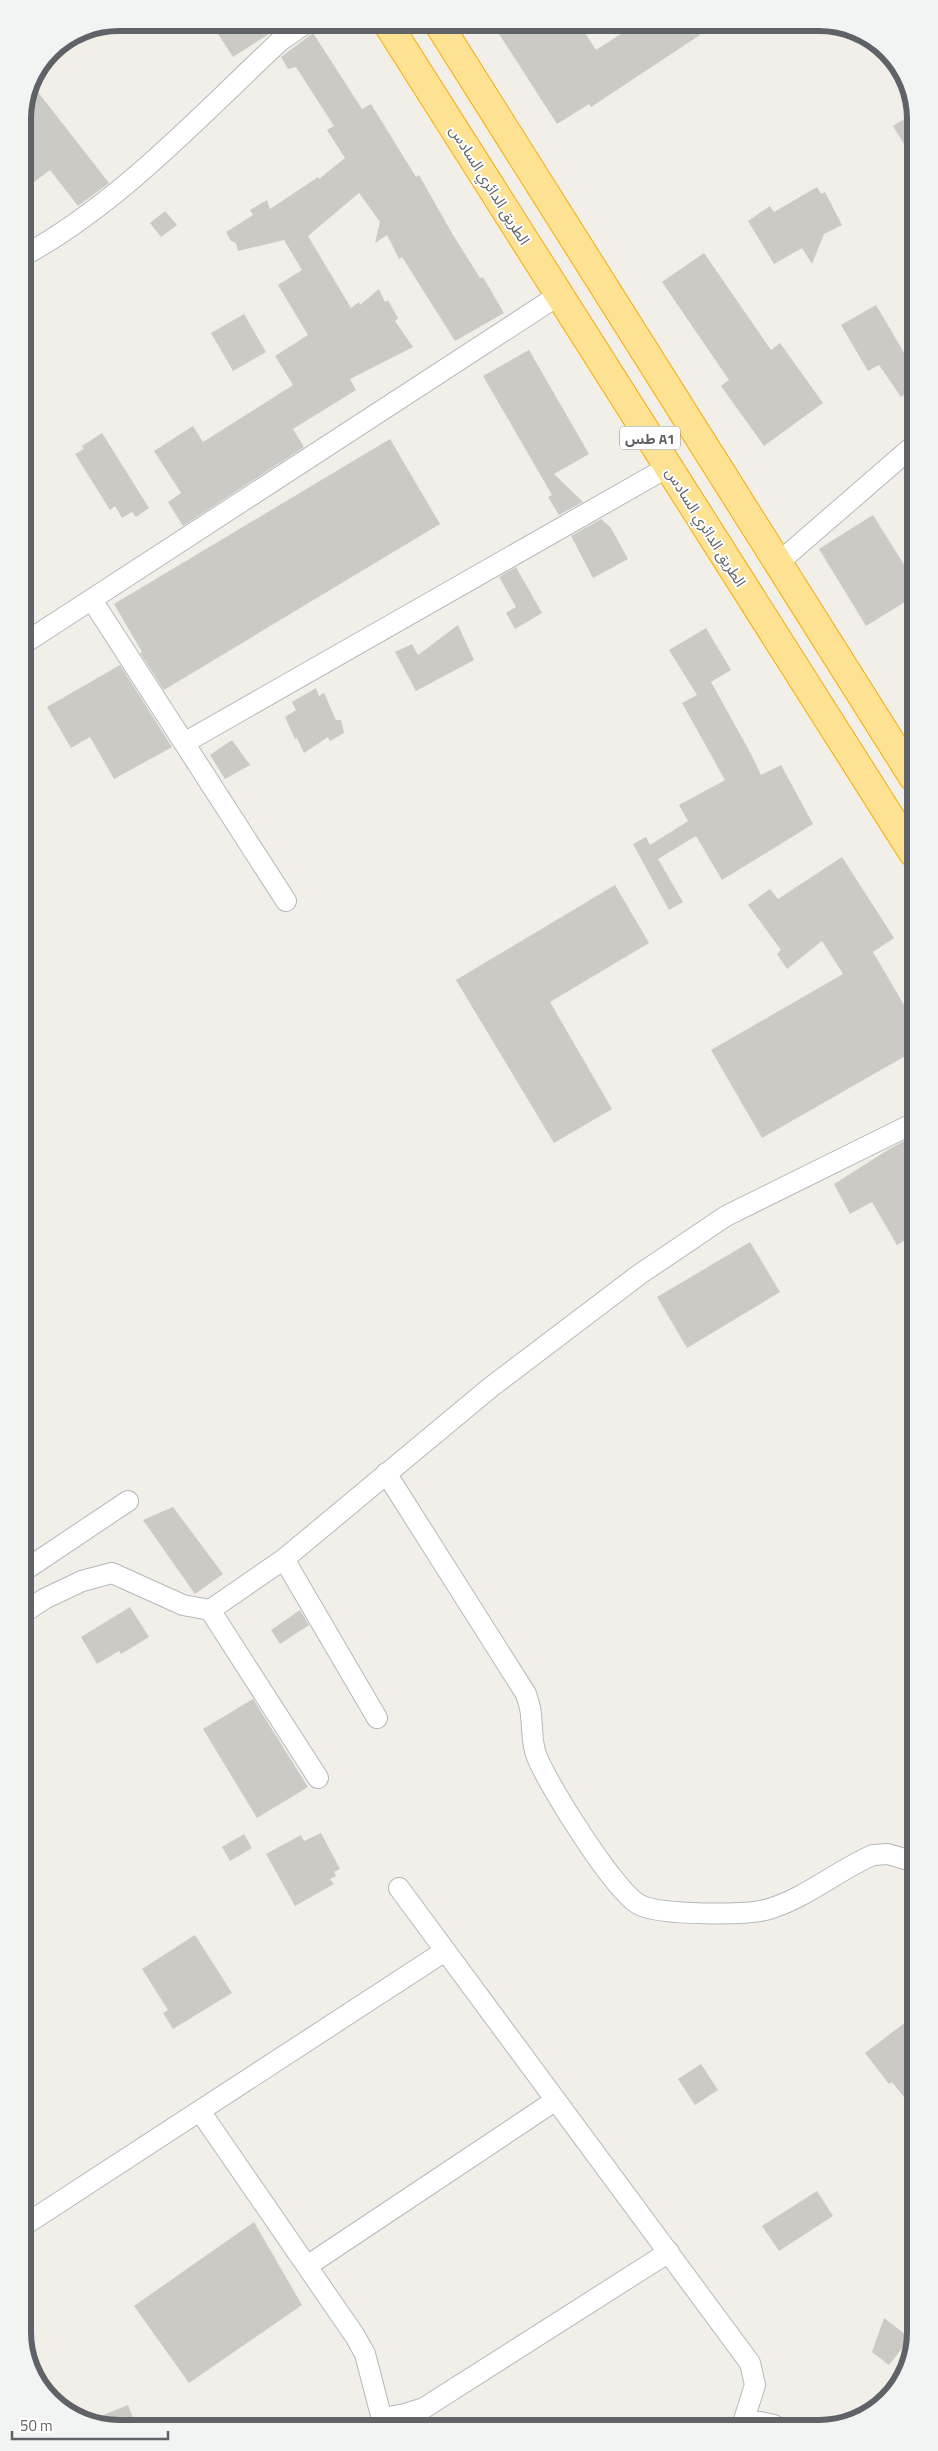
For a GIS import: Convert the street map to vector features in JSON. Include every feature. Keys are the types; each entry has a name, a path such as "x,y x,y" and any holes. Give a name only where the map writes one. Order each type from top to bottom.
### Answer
{"highway":[{"name":"الطريق الدائري السادس","path":"392,31 907,844"},
{"name":"طس A1","path":"443,31 907,767"}],"street":[{"path":"31,252 57,238 115,195 280,41 294,31"},
{"path":"31,639 560,295"},
{"path":"778,562 907,451"},
{"path":"184,743 668,467"},
{"path":"92,600 286,901"},
{"path":"210,1610 284,1559 491,1387 640,1274 726,1216 907,1126"},
{"path":"386,1473 526,1694 531,1714 532,1738 536,1756 547,1778 604,1866 625,1893 640,1905 659,1911 749,1913 783,1904 873,1855 888,1854 907,1860"},
{"path":"31,1566 128,1501"},
{"path":"284,1559 377,1718"},
{"path":"31,1608 44,1599 82,1581 112,1573 184,1604 210,1610 318,1778"},
{"path":"399,1888 750,2363 755,2385 745,2420"},
{"path":"31,2221 445,1951"},
{"path":"307,2266 556,2100"},
{"path":"200,2111 365,2354 382,2420"},
{"path":"388,2420 424,2408 669,2252"}],"building":[{"path":"216,31 274,31 233,57"},
{"path":"497,31 584,31 596,50 626,31 697,31 700,35 591,107 589,104 557,124"},
{"path":"313,33 362,109 371,104 416,177 419,175 453,235 480,278 483,277 504,313 455,341 402,257 399,259 387,235 375,243 380,222 359,193 308,236 351,308 359,302 360,305 379,289 385,302 388,300 398,318 395,321 413,347 350,379 356,390 293,429 304,447 183,526 168,502 181,493 154,451 193,426 203,442 293,385 275,356 308,335 278,285 302,270 284,240 238,251 236,243 231,241 226,232 253,215 250,210 267,200 270,209 318,177 319,179 345,158 327,130 334,126 296,67 288,69 281,57"},
{"path":"36,90 109,183 78,206 50,170 34,182 31,178 31,113"},
{"path":"907,117 907,149 893,126"},
{"path":"817,187 821,194 825,192 842,225 824,234 812,264 802,248 774,264 748,221 770,206 774,212"},
{"path":"165,211 177,225 161,237 150,223"},
{"path":"704,253 771,350 780,343 823,403 764,446 721,386 729,380 662,282"},
{"path":"876,305 907,358 907,392 901,397 879,365 868,371 841,325"},
{"path":"244,314 266,352 233,371 211,333"},
{"path":"529,350 589,454 554,474 583,502 559,515 548,497 552,495 483,376"},
{"path":"102,433 149,508 136,517 132,512 122,518 115,506 110,510 75,454 84,449 82,446"},
{"path":"390,439 440,524 164,690 140,653 142,652 114,604"},
{"path":"873,515 907,569 907,601 866,626 819,549"},
{"path":"601,519 611,528 628,559 593,578 571,536"},
{"path":"516,567 542,613 515,629 506,613 516,607 499,577"},
{"path":"458,625 474,660 416,691 395,652 412,644 418,655"},
{"path":"706,628 731,670 711,682 761,775 781,765 813,824 722,880 696,836 658,859 683,902 669,910 633,844 646,837 650,845 688,821 679,805 725,780 682,703 697,695 669,650"},
{"path":"120,665 172,747 114,779 90,737 71,748 47,707"},
{"path":"316,688 319,696 324,693 336,720 341,720 344,733 330,741 328,737 304,753 285,717 296,710 292,702"},
{"path":"232,740 250,765 225,779 210,755"},
{"path":"842,857 894,938 873,952 907,1010 907,1055 762,1138 711,1050 843,974 822,941 787,969 777,954 781,950 748,905 770,889 778,899"},
{"path":"615,885 649,943 550,1002 612,1109 554,1143 456,980"},
{"path":"907,1140 907,1239 897,1245 872,1202 850,1214 834,1184"},
{"path":"750,1242 780,1292 687,1348 657,1297"},
{"path":"173,1507 223,1574 195,1594 143,1520"},
{"path":"130,1607 149,1637 121,1654 119,1651 97,1664 81,1637"},
{"path":"300,1610 309,1625 280,1644 271,1630"},
{"path":"253,1699 308,1787 257,1818 203,1729"},
{"path":"321,1833 340,1869 334,1872 336,1876 330,1879 334,1884 295,1906 266,1854 301,1835 304,1841"},
{"path":"244,1834 252,1848 230,1861 222,1847"},
{"path":"195,1935 232,1993 173,2029 163,2013 168,2010 142,1969"},
{"path":"907,2021 907,2101 892,2082 889,2084 865,2053"},
{"path":"701,2064 718,2090 695,2105 678,2079"},
{"path":"817,2191 833,2216 779,2251 762,2226"},
{"path":"254,2222 302,2305 189,2383 134,2306"},
{"path":"884,2318 907,2335 906,2343 889,2365 872,2352"},
{"path":"128,2405 134,2420 113,2420 98,2417"}]}
